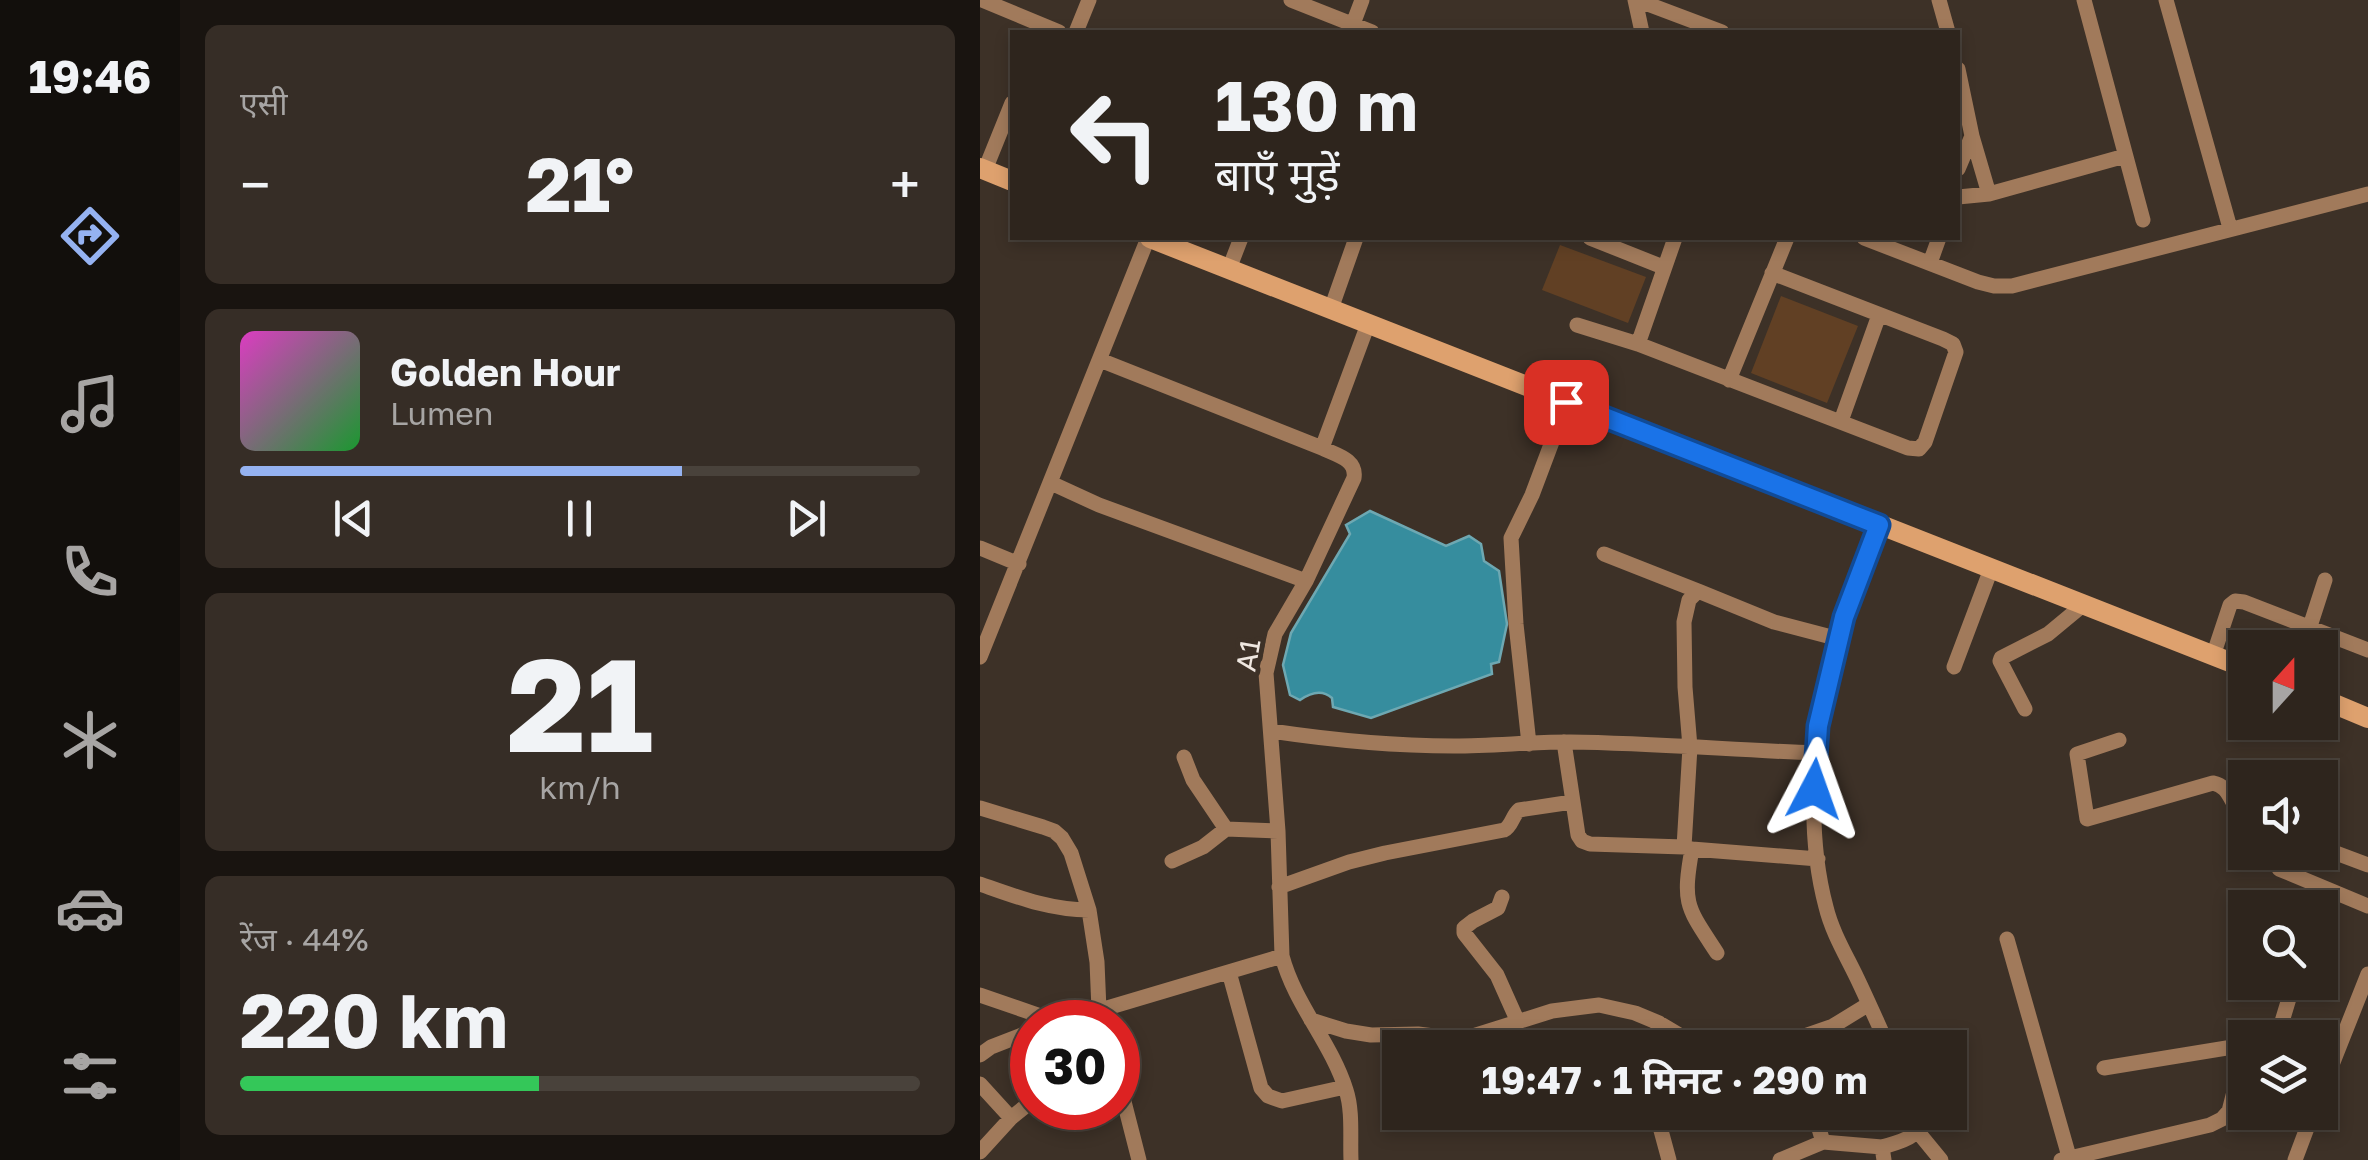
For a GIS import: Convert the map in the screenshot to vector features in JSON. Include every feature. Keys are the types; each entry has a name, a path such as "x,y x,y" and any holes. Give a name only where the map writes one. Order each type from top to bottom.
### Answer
{"street":[{"path":"982,0 1046,30"},
{"path":"1077,30 1089,0"},
{"path":"1291,0 1367,30"},
{"path":"1352,24 1362,0"},
{"path":"1636,0 1642,30"},
{"path":"1636,0 1717,30"},
{"path":"1939,0 1947,30"},
{"path":"2084,0 2143,220"},
{"path":"2166,0 2230,228"},
{"path":"1960,82 1967,128 1989,194"},
{"path":"1010,110 982,169 1010,180"},
{"path":"1960,160 1967,128"},
{"path":"1960,197 1989,194 2126,156"},
{"path":"1870,240 1994,286 2012,286 2368,194"},
{"path":"980,657 1148,240"},
{"path":"1154,240 2228,662"},
{"path":"1229,268 1239,240"},
{"path":"1331,309 1355,240"},
{"path":"1595,240 1664,267"},
{"path":"1638,344 1674,240"},
{"path":"1729,380 1786,240"},
{"path":"1908,254 1915,240"},
{"path":"1930,263 1939,240"},
{"path":"1577,326 1638,344 1919,449 1925,442 1956,352 1953,344 1772,273"},
{"path":"1842,422 1878,315"},
{"path":"1322,448 1368,324"},
{"name":"A1","path":"1100,360 1322,448 1346,459 1355,471 1306,581 1276,634 1266,673 1278,831 1282,956"},
{"path":"1529,744 1511,538 1532,495 1566,402"},
{"path":"1051,483 1306,581"},
{"path":"1879,525 1839,640 1818,726 1814,789 1826,908 1881,1030"},
{"path":"980,548 1019,564"},
{"path":"1604,554 1774,622 1839,640"},
{"path":"1954,667 1991,569"},
{"path":"2309,628 2324,580"},
{"path":"1698,591 1689,600 1684,622 1690,747 1687,901 1717,953"},
{"path":"2213,656 2230,605 2235,601 2368,650"},
{"path":"2025,709 2001,658 2048,634 2083,605"},
{"path":"2338,706 2368,718"},
{"path":"1270,731 1395,744 1564,742 1816,753"},
{"path":"2119,740 2077,754 2087,819 2212,783 2221,784 2228,793"},
{"path":"1564,742 1582,842 1818,858"},
{"path":"1184,757 1193,780 1226,829"},
{"path":"1280,887 1349,862 1504,830 1518,810 1572,802"},
{"path":"980,808 1043,826 1062,838 1090,910 1100,1000"},
{"path":"1172,861 1202,847 1226,829 1278,831"},
{"path":"2338,853 2368,865"},
{"path":"2281,870 2368,906"},
{"path":"980,884 1046,906 1090,910"},
{"path":"1502,898 1498,908 1473,920 1464,933 1504,988 1518,1022"},
{"path":"2006,939 2067,1159 2210,1125 2228,1112"},
{"path":"1140,1003 1282,956 1287,977 1345,1087 1351,1160"},
{"path":"1230,972 1261,1088 1268,1096 1282,1101 1345,1087"},
{"path":"2338,1039 2368,974"},
{"path":"980,995 1010,1005"},
{"path":"1824,1030 1869,1004"},
{"path":"1492,1030 1571,1007 1599,1005 1636,1013 1669,1030"},
{"path":"1311,1020 1346,1031 1382,1035"},
{"path":"1658,1030 1659,1023"},
{"path":"980,1055 1010,1040"},
{"path":"2104,1068 2228,1050"},
{"path":"980,1084 1010,1116"},
{"path":"980,1152 1010,1120"},
{"path":"1131,1130 1139,1160"},
{"path":"1661,1130 1669,1160"},
{"path":"1820,1130 1824,1142"},
{"path":"2295,1160 2306,1130"},
{"path":"1780,1160 1824,1142 1883,1154 1918,1132 1941,1160"}],"shaded area":[{"path":"1560,245 1646,277 1628,323 1542,290"},
{"path":"1781,296 1858,326 1827,403 1751,373"}],"water":[{"path":"1370,511 1446,546 1469,536 1481,544 1484,561 1499,571 1507,624 1499,662 1491,664 1492,674 1371,718 1333,707 1332,698 1324,694 1300,700 1290,695 1283,665 1291,633 1350,534 1346,525"}],"route":[{"path":"1566,402 1879,525 1844,617 1818,726 1814,789"}]}
